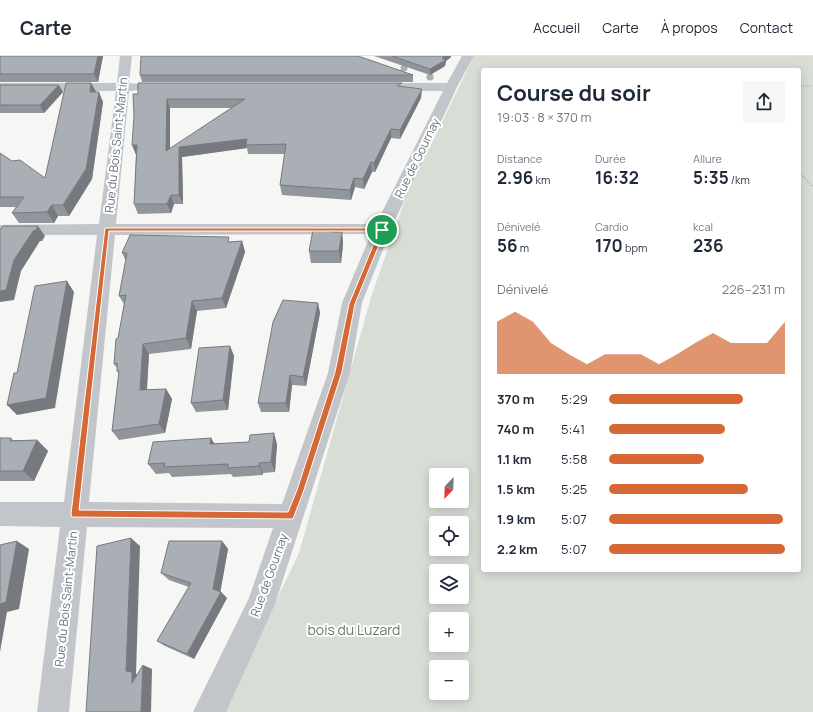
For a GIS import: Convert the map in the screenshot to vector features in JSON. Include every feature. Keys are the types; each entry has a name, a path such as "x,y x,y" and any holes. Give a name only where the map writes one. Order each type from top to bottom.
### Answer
{"street":[{"name":"Rue du Bois Saint-Martin","path":"53,712 126,56"},
{"name":"Rue de Gournay","path":"209,712 261,604 290,516 301,490 339,372 352,304 382,230 446,87 468,56"},
{"path":"411,75 446,87"},
{"path":"0,87 152,87"},
{"path":"359,87 446,87"},
{"path":"0,230 382,230"},
{"path":"0,514 290,516"}],"path":[{"path":"801,86 813,86"},
{"path":"801,174 813,187"}],"green space":[{"name":"bois du Luzard","path":"474,56 813,56 813,712 222,712 299,553 372,294 407,194"}],"building":[{"path":"0,56 98,56 94,74 0,74"},
{"path":"141,56 358,56 413,75 140,75"},
{"path":"392,56 445,56 442,58 446,60 430,69"},
{"path":"66,83 91,83 90,92 99,92 86,169 63,205 52,205 47,212 12,213 24,197 0,197 0,153 12,161 20,160 45,178"},
{"path":"138,83 402,83 397,86 422,89 400,130 391,129 374,163 371,162 363,179 354,178 350,190 280,185 286,144 246,145 247,139 179,147 179,195 171,195 167,204 134,204 137,145 132,145 134,116 133,94 138,94","holes":["167,99 245,99 166,151"]},
{"path":"0,85 59,85 40,105 0,105"},
{"path":"3,226 38,226 36,230 33,231 14,260 6,290 0,291 0,230"},
{"path":"313,230 331,230 331,232 342,232 339,251 309,251"},
{"path":"130,235 229,237 228,242 242,241 222,298 192,301 186,338 143,344 140,390 166,389 159,424 112,431 119,371 117,371 117,363 114,364 116,339 118,338 126,295 119,296 127,253 122,253"},
{"path":"67,281 46,398 7,405 14,373 17,373 35,286"},
{"path":"283,300 318,303 303,377 290,375 286,403 258,403 273,322"},
{"path":"230,346 223,400 191,403 199,348"},
{"path":"274,433 271,462 259,463 259,466 228,468 228,464 164,467 165,463 148,464 153,442 211,438 210,444 249,442 250,435"},
{"path":"0,438 11,438 10,441 37,440 23,471 0,471"},
{"path":"131,538 126,671 132,672 132,683 143,665 141,712 86,712 97,546"},
{"path":"17,541 6,602 0,604 0,545"},
{"path":"169,541 222,541 213,589 221,592 187,654 157,641 191,583 161,573"}],"route":[{"path":"107,230 382,230 352,304 339,372 301,490 290,516 75,514 107,230"}]}
